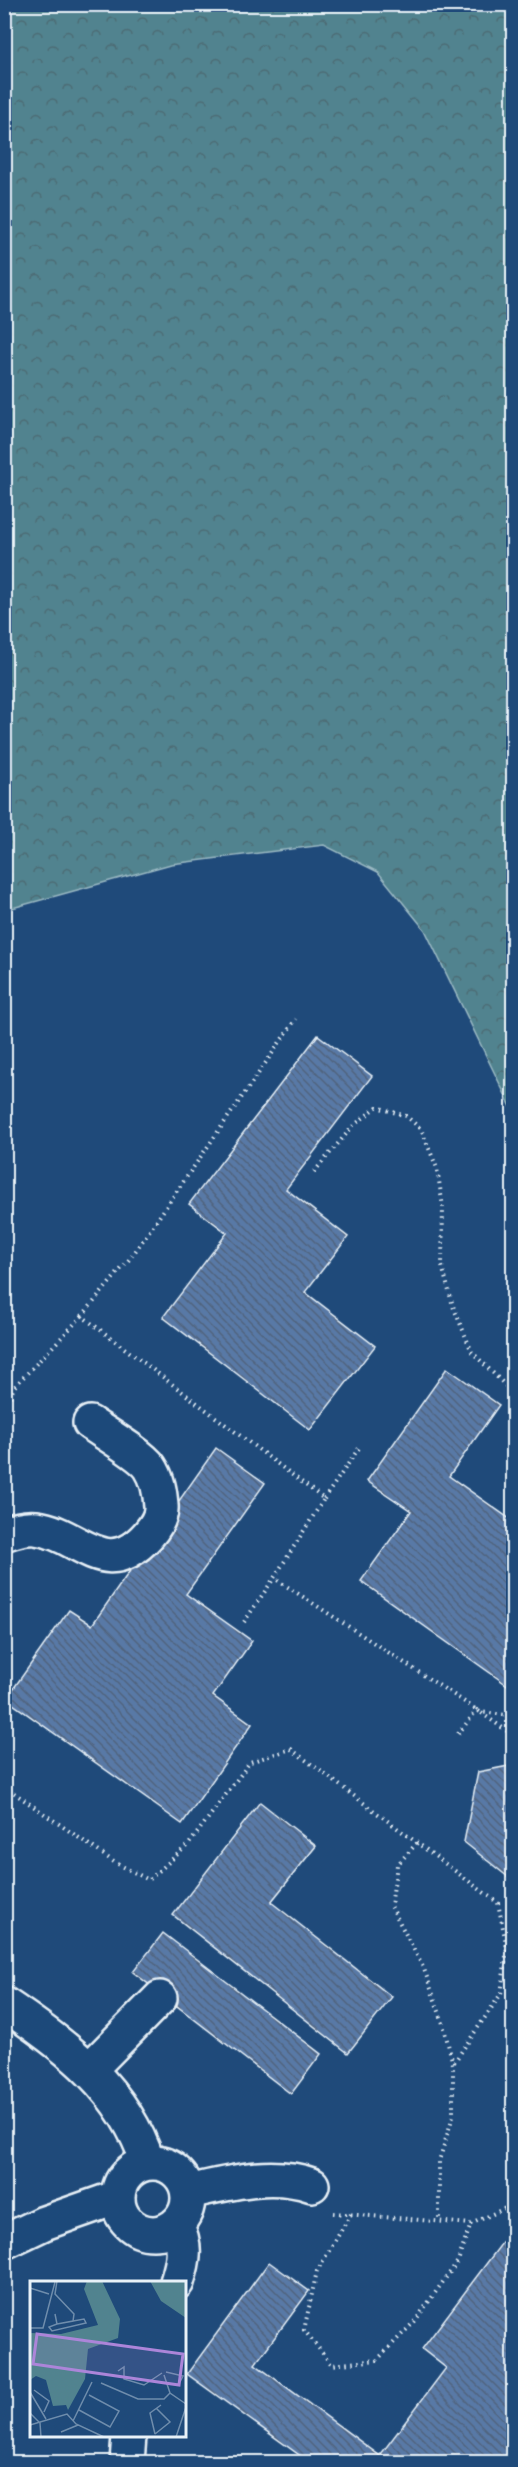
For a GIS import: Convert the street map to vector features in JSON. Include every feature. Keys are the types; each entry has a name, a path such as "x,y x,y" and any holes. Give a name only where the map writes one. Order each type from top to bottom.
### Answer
{"street":[{"path":"4,1534 24,1527 39,1528 97,1554 113,1556 132,1551 150,1533 162,1514 160,1489 149,1465 90,1423"},
{"path":"90,2070 160,1998"},
{"path":"4,2004 68,2049 90,2070 131,2121 148,2163"},
{"path":"148,2163 159,2163 178,2173 188,2192 188,2204 184,2215 176,2224 155,2233 143,2232 124,2219 118,2197 124,2178 139,2165 148,2163"},
{"path":"188,2192 231,2182 271,2178 294,2179 312,2185"},
{"path":"4,2242 44,2223 118,2197"},
{"path":"176,2224 183,2238 183,2263 178,2281"},
{"path":"127,2463 129,2437"}],"path":[{"path":"4,1414 14,1387 82,1316 132,1256 296,1019"},
{"path":"314,1172 353,1126 377,1107 406,1116 421,1129 437,1168 443,1207 442,1266 453,1306 472,1352 513,1394"},
{"path":"82,1316 324,1499"},
{"path":"244,1622 359,1448"},
{"path":"274,1578 477,1710 513,1736"},
{"path":"477,1710 513,1716"},
{"path":"458,1734 477,1710"},
{"path":"4,1786 114,1862 149,1880 189,1844 250,1762 291,1749 498,1903 507,1948 501,1994 453,2064"},
{"path":"417,1843 398,1865 391,1906 424,1969 442,2020 453,2064 453,2116 439,2161 439,2221"},
{"path":"312,2185 328,2212 471,2224 513,2204"},
{"path":"351,2214 317,2271 304,2330 332,2365 377,2360 415,2321 458,2261 471,2224"}],"green space":[{"path":"5,4 513,5 513,1111 425,930 378,872 324,845 171,864 5,910"}],"building":[{"path":"318,1035 372,1076 286,1189 348,1237 305,1292 375,1346 310,1430 163,1317 227,1233 189,1204"},
{"path":"447,1368 499,1405 449,1476 514,1522 514,1682 510,1687 361,1581 411,1511 367,1481"},
{"path":"216,1448 265,1483 186,1594 252,1641 213,1696 252,1724 182,1824 6,1699 69,1610 92,1625"},
{"path":"514,1765 514,1875 508,1877 464,1842 478,1772"},
{"path":"260,1802 316,1846 271,1902 392,1997 348,2053 173,1915"},
{"path":"163,1933 321,2054 291,2094 133,1972"},
{"path":"508,2235 514,2239 514,2462 392,2462 381,2454 446,2368 422,2349"},
{"path":"269,2262 309,2291 255,2364 380,2456 375,2462 309,2462 187,2374"}]}
